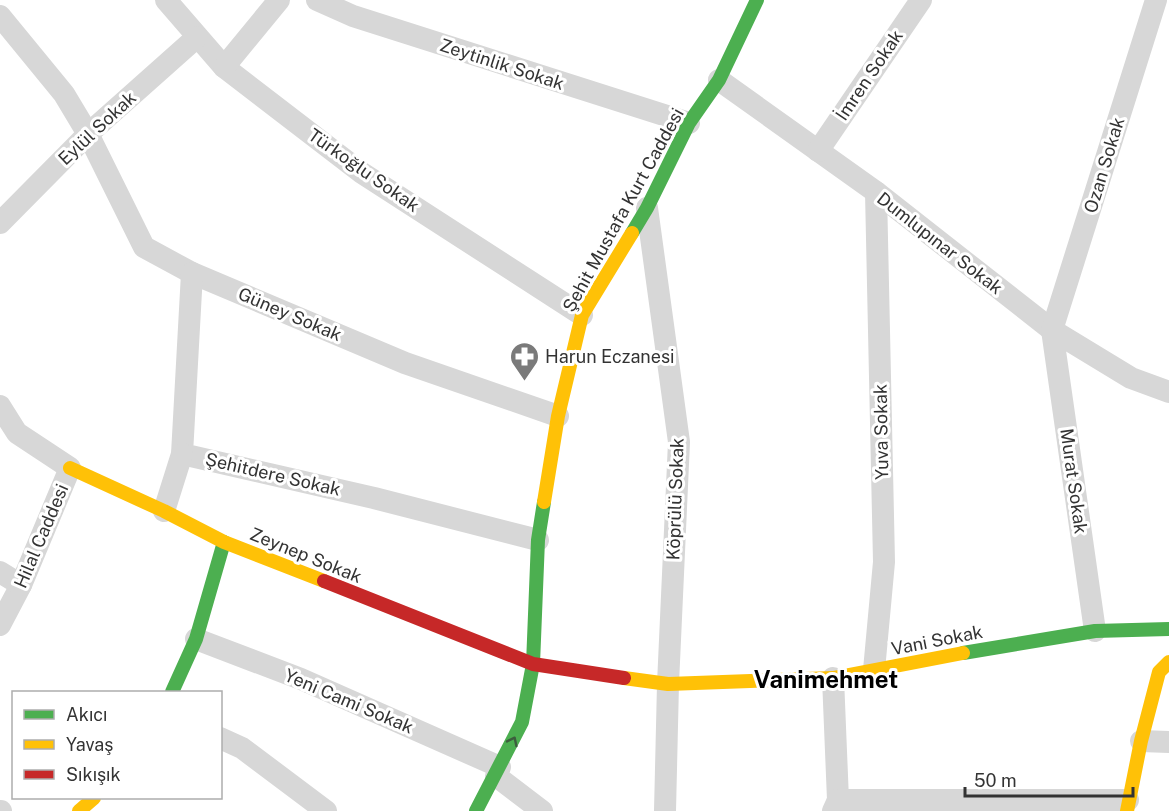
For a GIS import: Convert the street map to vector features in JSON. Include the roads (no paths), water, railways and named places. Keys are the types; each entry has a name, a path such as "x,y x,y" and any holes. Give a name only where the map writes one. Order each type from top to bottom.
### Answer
{"street":[{"name":"Türkoğlu Sokak","path":"166,0 224,68 363,173 582,315"},
{"path":"224,68 279,0"},
{"name":"Zeytinlik Sokak","path":"317,0 353,16 689,123"},
{"name":"Şehit Mustafa Kurt Caddesi","path":"476,811 522,722 533,664 538,540 558,416 582,315 647,208 689,123 719,80 757,0"},
{"name":"İmren Sokak","path":"818,151 921,0"},
{"name":"Ozan Sokak","path":"1052,330 1156,0"},
{"name":"Güney Sokak","path":"0,16 64,94 88,134 144,247 192,273 405,363 558,416"},
{"name":"Eylül Sokak","path":"0,223 88,134 197,37"},
{"name":"Dumlupınar Sokak","path":"719,80 876,192 1052,330 1131,378 1169,392"},
{"name":"Yuva Sokak","path":"874,670 884,561 876,192"},
{"name":"Köprülü Sokak","path":"647,208 679,442 668,684 665,811"},
{"name":"Şehitdere Sokak","path":"192,273 182,454 374,498 538,540"},
{"name":"Murat Sokak","path":"1052,330 1095,631"},
{"name":"Hilal Caddesi","path":"0,405 17,433 70,468 21,585 0,625"},
{"path":"164,511 182,454"},
{"name":"Zeynep Sokak","path":"70,468 164,511 224,542 533,664"},
{"path":"173,691 196,639 224,542"},
{"path":"0,572 21,585"},
{"name":"Vani Sokak","path":"533,664 668,684 833,678 978,650 1095,631 1169,629"},
{"name":"Yeni Cami Sokak","path":"196,639 301,679 498,771 542,811"},
{"path":"833,678 838,808 1128,805 1141,741 1159,672 1169,662"},
{"path":"222,739 242,748 313,808"},
{"path":"1141,741 1169,742"},
{"path":"79,811 93,799"}],"place":[{"name":"Harun Eczanesi","path":"524,382"}],"district":[{"name":"Vanimehmet","path":"826,679"}]}
